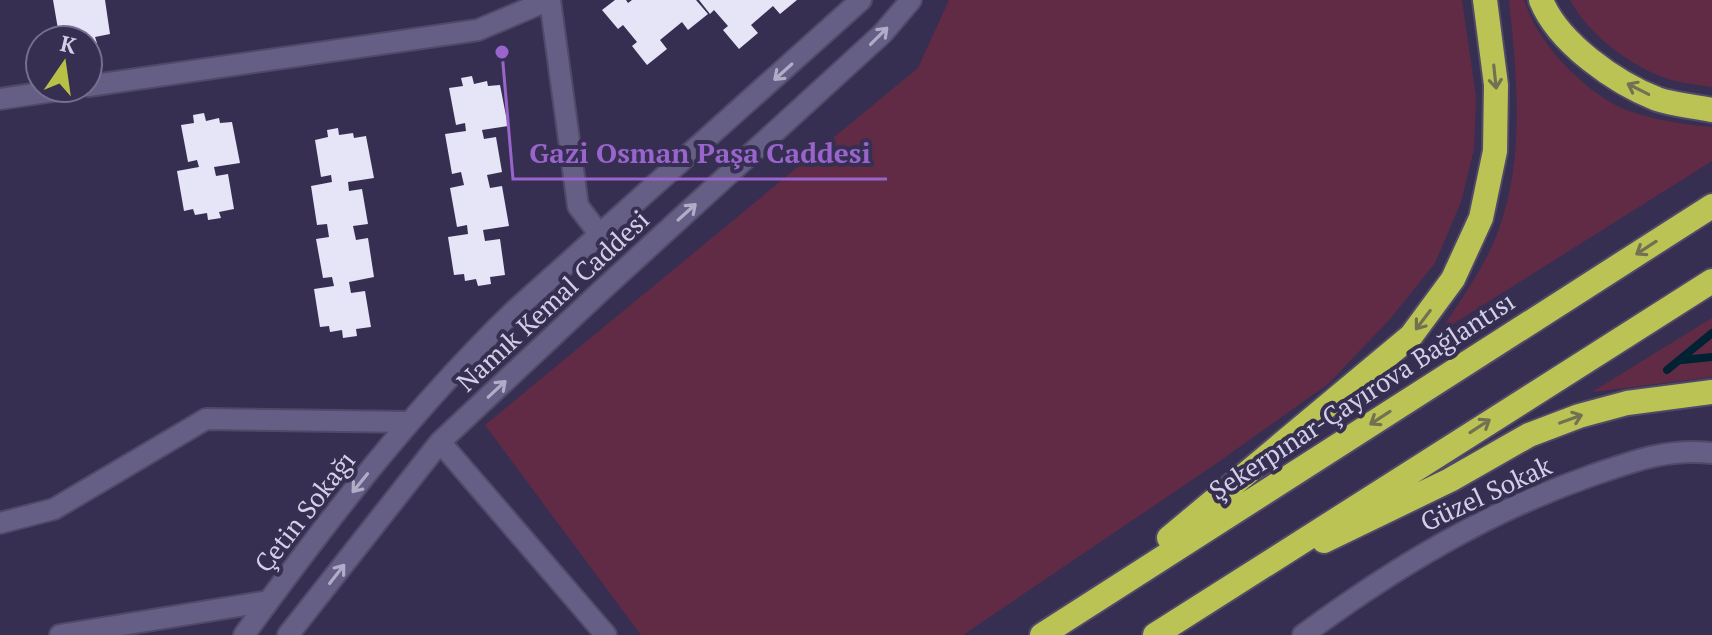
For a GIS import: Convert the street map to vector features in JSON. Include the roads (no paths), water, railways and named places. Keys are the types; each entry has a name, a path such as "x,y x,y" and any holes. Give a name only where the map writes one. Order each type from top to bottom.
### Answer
{"highway":[{"path":"1092,602 1411,336 1453,279 1481,218 1495,151 1496,85 1485,0"},
{"path":"1541,0 1571,42 1610,75 1659,100 1712,110"},
{"name":"Şekerpınar-Çayırova Bağlantısı","path":"1042,635 1712,206"},
{"path":"1155,635 1712,281"},
{"path":"1225,589 1450,480 1529,435 1579,416 1627,403 1712,392"}],"street":[{"path":"104,84 478,30 550,0 578,206 600,235"},
{"name":"Namık Kemal Caddesi","path":"409,422 474,350 861,0"},
{"name":"Namık Kemal Caddesi","path":"288,635 440,442 883,33 911,0"},
{"path":"0,99 24,95"},
{"path":"0,523 54,509 206,419 409,422"},
{"name":"Çetin Sokağı","path":"244,635 409,422"},
{"path":"440,442 606,635"},
{"name":"Güzel Sokak","path":"1303,635 1359,594 1439,543 1552,489 1652,454 1712,453"},
{"path":"60,635 269,601"}],"waterway":[{"path":"1667,370 1712,333"},
{"path":"1682,360 1712,357"}],"place":[{"name":"Gazi Osman Paşa Caddesi","path":"502,52"}]}
